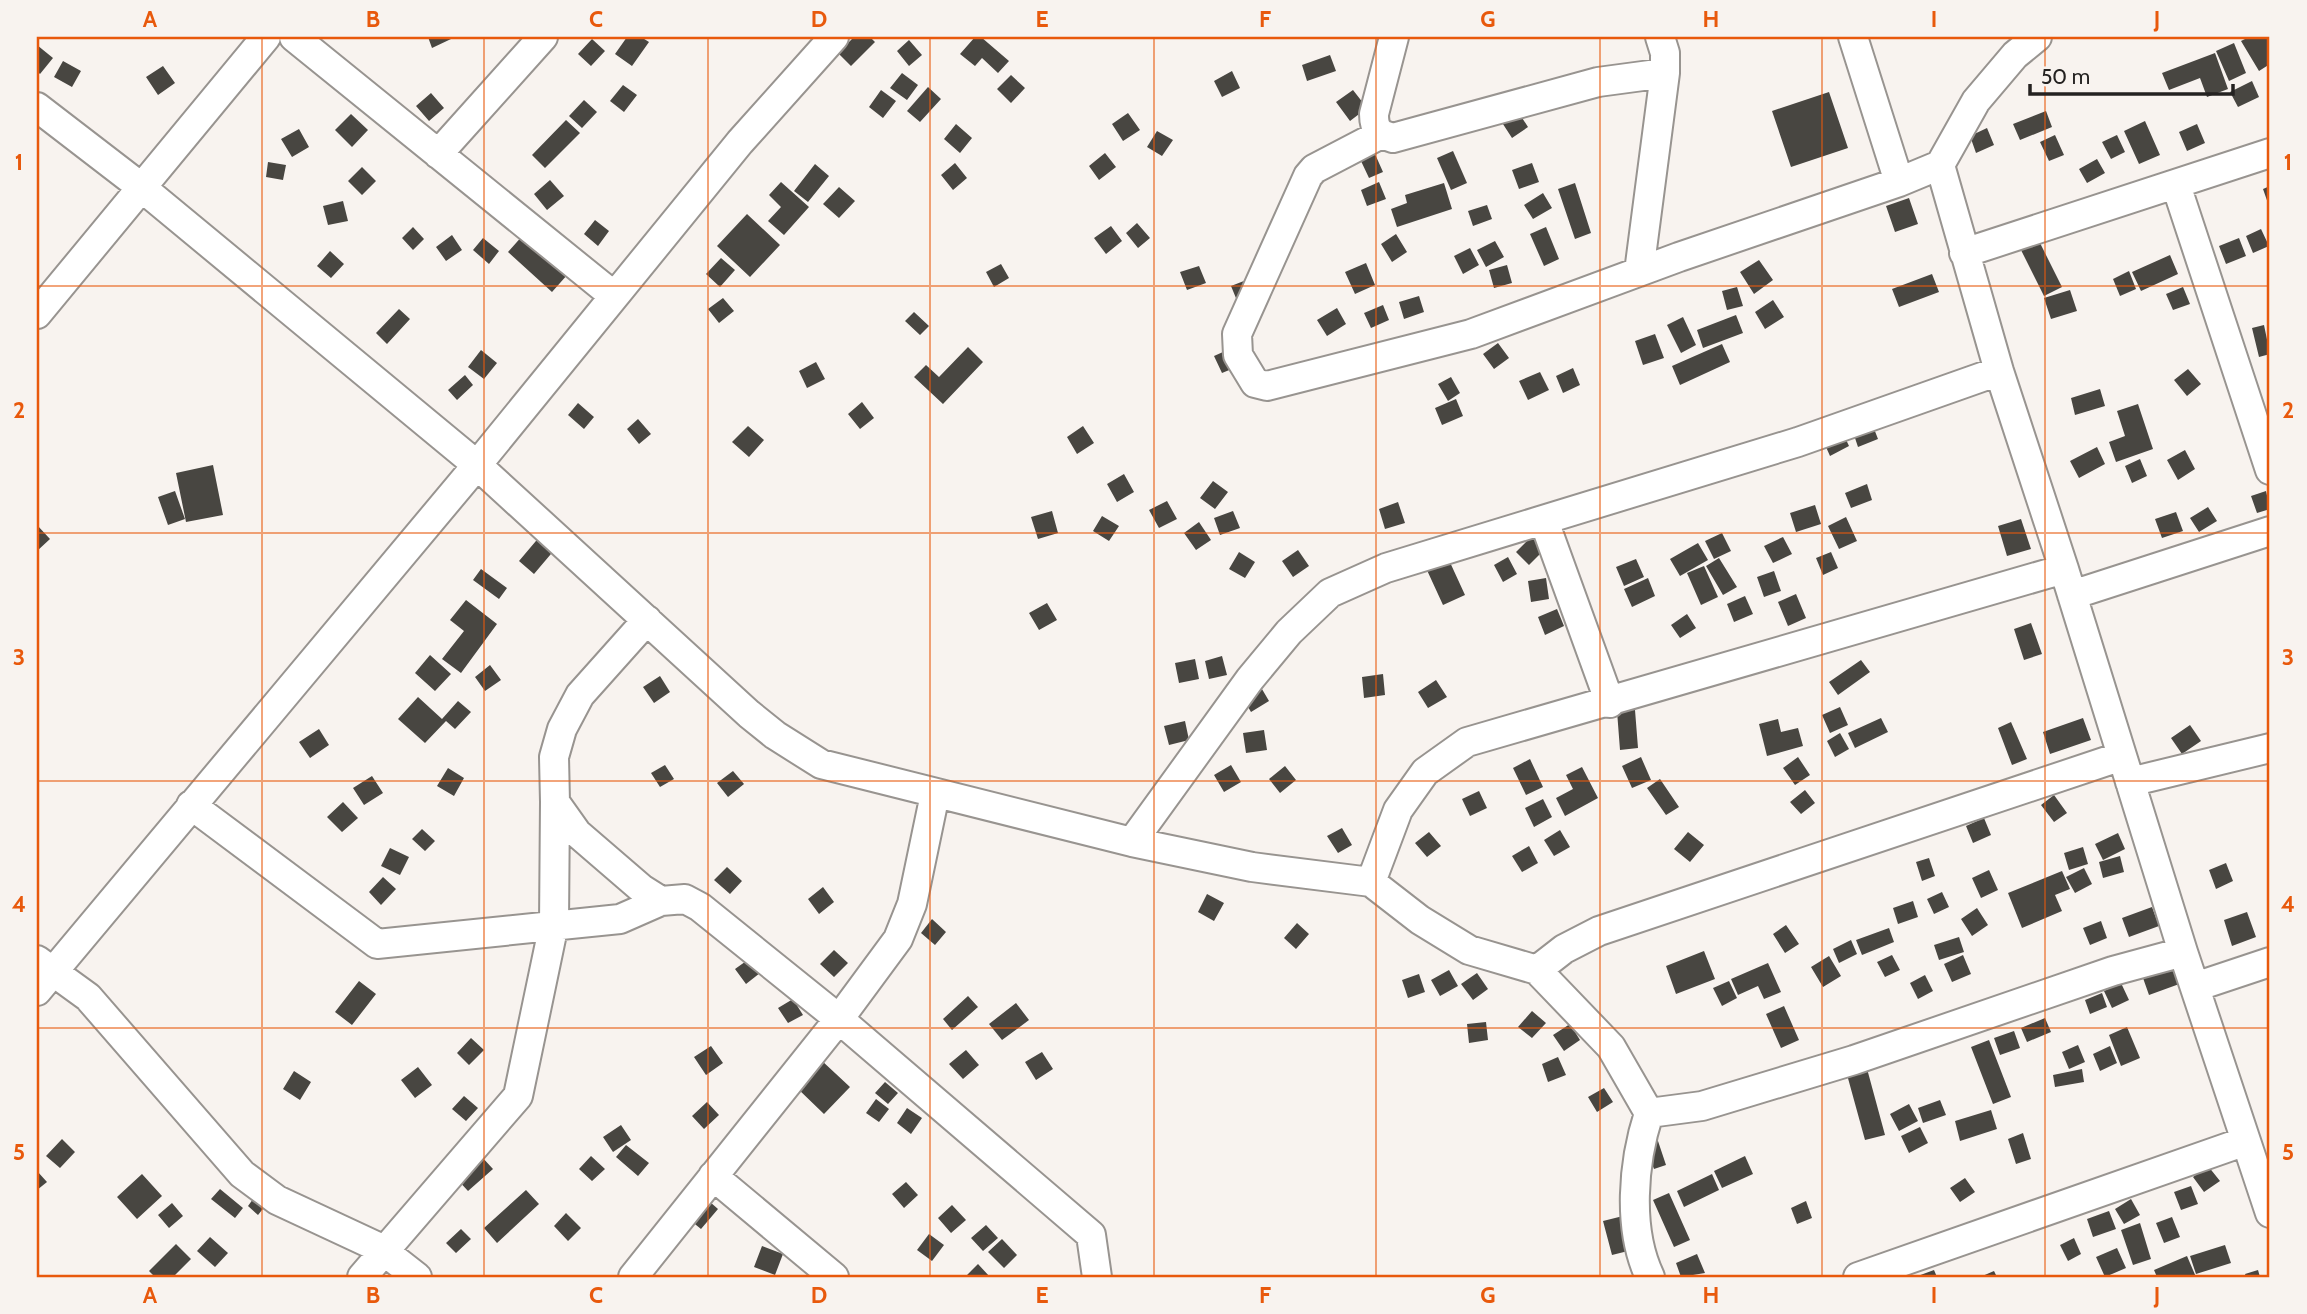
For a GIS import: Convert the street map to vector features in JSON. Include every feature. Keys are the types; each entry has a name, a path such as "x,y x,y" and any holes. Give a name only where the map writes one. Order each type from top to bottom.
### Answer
{"street":[{"path":"37,314 266,37"},
{"path":"294,37 614,296"},
{"path":"438,154 543,37"},
{"path":"417,1277 385,1252 277,1200 242,1174 88,997 42,974 191,805 477,464 740,142 834,37"},
{"path":"1394,37 1374,114 1374,126 1381,134 1394,138 1598,82 1665,73"},
{"path":"1639,272 1665,73 1665,52 1660,37"},
{"path":"1853,37 1899,182"},
{"path":"1381,134 1314,169 1294,202 1237,334 1238,355 1255,383 1267,386 1471,334 1639,272 1899,182 1940,164 1976,101 2015,55 2037,37"},
{"path":"37,107 141,187 477,464 766,728 821,764 1132,842 1252,867 1371,882 1420,919 1469,950 1537,970 1611,1047 1649,1113 1640,1142 1636,1233 1650,1277"},
{"path":"1964,253 2270,153"},
{"path":"1940,164 1999,371 2183,952 2246,1141 2265,1180 2270,1213"},
{"path":"2176,185 2270,470"},
{"path":"1132,842 1250,679 1289,632 1330,593 1386,568 1798,442 1999,371"},
{"path":"1544,521 1610,703"},
{"path":"1371,882 1398,810 1425,772 1467,742 2270,531"},
{"path":"362,1277 518,1096 554,924 554,757 562,729 580,695 648,620"},
{"path":"1537,970 1564,949 1599,931 2126,769 2270,748"},
{"path":"633,1277 839,1019 898,939 912,904 935,794"},
{"path":"555,802 577,833 628,878 661,901"},
{"path":"191,805 377,944 620,919 661,901 685,899 700,907 839,1019 1091,1235 1097,1277"},
{"path":"1649,1113 1702,1106 1854,1060 2113,971 2183,952"},
{"path":"2195,987 2270,962"},
{"path":"1858,1277 2246,1141"},
{"path":"713,1176 834,1277"}],"building":[{"path":"428,37 449,37 451,39 432,48"},
{"path":"627,37 641,37 649,42 632,66 615,54"},
{"path":"854,37 870,37 875,42 851,66 838,53"},
{"path":"975,37 981,37 1009,61 998,73 982,58 975,66 960,54"},
{"path":"2249,37 2270,37 2270,64 2259,71 2241,41"},
{"path":"592,39 605,51 591,66 578,54"},
{"path":"909,40 922,55 909,66 897,51"},
{"path":"2234,43 2246,73 2229,81 2216,51"},
{"path":"37,45 53,58 40,74 37,71"},
{"path":"2215,53 2228,89 2207,97 2200,78 2169,90 2162,73"},
{"path":"1330,55 1336,71 1307,81 1302,65"},
{"path":"63,61 81,71 72,87 54,77"},
{"path":"163,66 175,83 158,95 146,77"},
{"path":"1232,71 1240,88 1222,97 1214,81"},
{"path":"902,73 918,85 907,100 890,88"},
{"path":"1011,75 1025,88 1011,103 997,89"},
{"path":"2252,81 2259,97 2238,107 2230,92"},
{"path":"623,85 637,95 624,112 610,101"},
{"path":"928,87 941,99 920,122 907,111"},
{"path":"881,90 896,101 883,118 869,107"},
{"path":"1353,90 1367,108 1350,121 1336,102"},
{"path":"1829,92 1848,148 1791,167 1772,111"},
{"path":"431,93 444,108 429,121 416,106"},
{"path":"584,100 597,112 582,128 569,116"},
{"path":"1517,110 1528,127 1512,138 1501,121"},
{"path":"2046,111 2052,127 2020,140 2013,124"},
{"path":"1128,113 1140,130 1123,141 1112,124"},
{"path":"351,114 368,130 352,147 335,130"},
{"path":"566,120 580,133 545,168 532,155"},
{"path":"2145,121 2160,155 2139,164 2124,131"},
{"path":"956,124 972,138 960,153 944,139"},
{"path":"2197,124 2205,143 2187,151 2179,132"},
{"path":"1987,128 1994,145 1976,153 1970,136"},
{"path":"299,129 309,147 292,157 281,139"},
{"path":"1157,131 1173,140 1162,156 1147,147"},
{"path":"2055,135 2064,155 2049,161 2040,142"},
{"path":"2117,135 2125,152 2111,159 2102,142"},
{"path":"1453,151 1467,183 1451,190 1437,158"},
{"path":"1105,153 1116,167 1099,180 1089,166"},
{"path":"1375,154 1383,172 1369,178 1361,161"},
{"path":"2097,159 2105,173 2087,183 2079,169"},
{"path":"268,162 286,165 283,180 266,177"},
{"path":"955,163 967,178 953,190 941,175"},
{"path":"1532,163 1539,182 1519,189 1512,170"},
{"path":"815,164 829,176 808,202 794,191"},
{"path":"362,167 376,181 362,195 348,181"},
{"path":"550,180 564,196 547,210 534,194"},
{"path":"781,182 809,207 784,235 768,221 781,207 769,195"},
{"path":"1379,182 1386,199 1367,206 1361,190"},
{"path":"1444,183 1452,209 1397,227 1391,209 1407,203 1405,195"},
{"path":"1575,183 1591,233 1575,239 1558,189"},
{"path":"2270,186 2270,209 2263,189"},
{"path":"839,187 855,201 839,218 823,204"},
{"path":"1543,193 1552,208 1533,219 1524,205"},
{"path":"1909,198 1918,224 1895,232 1886,206"},
{"path":"343,201 348,221 328,225 323,206"},
{"path":"1487,205 1492,219 1473,226 1468,211"},
{"path":"747,214 780,245 750,277 717,246"},
{"path":"595,220 609,231 598,246 584,234"},
{"path":"1137,223 1150,238 1138,248 1126,233"},
{"path":"1111,226 1122,241 1106,254 1094,238"},
{"path":"413,227 424,239 413,250 402,238"},
{"path":"1546,227 1559,259 1544,266 1530,234"},
{"path":"2261,229 2269,246 2253,253 2246,236"},
{"path":"524,234 568,274 552,292 508,252"},
{"path":"1396,234 1407,252 1392,262 1381,244"},
{"path":"452,235 462,250 446,261 436,247"},
{"path":"2036,235 2062,287 2044,296 2018,244"},
{"path":"483,238 499,251 489,264 473,250"},
{"path":"2239,238 2246,256 2226,264 2219,246"},
{"path":"1495,241 1504,257 1486,267 1477,250"},
{"path":"1470,248 1479,265 1463,274 1454,256"},
{"path":"330,251 344,264 331,278 317,266"},
{"path":"2170,255 2178,274 2141,291 2132,272"},
{"path":"721,258 735,270 720,287 706,274"},
{"path":"1759,260 1773,280 1754,294 1740,272"},
{"path":"1366,263 1375,285 1355,294 1345,272"},
{"path":"1001,264 1009,278 994,287 986,272"},
{"path":"1507,265 1512,283 1494,288 1489,270"},
{"path":"1199,266 1206,283 1187,290 1180,272"},
{"path":"2129,271 2136,289 2120,296 2113,279"},
{"path":"1932,274 1939,292 1899,307 1892,289"},
{"path":"1249,279 1238,303 1231,286"},
{"path":"1737,287 1743,306 1727,310 1722,291"},
{"path":"2183,287 2190,304 2173,310 2166,294"},
{"path":"2070,290 2077,311 2051,319 2044,298"},
{"path":"1419,296 1424,312 1404,319 1399,302"},
{"path":"723,298 734,311 719,323 708,309"},
{"path":"1773,300 1784,317 1765,329 1755,312"},
{"path":"1383,305 1389,320 1371,328 1364,313"},
{"path":"1337,308 1346,324 1327,336 1317,320"},
{"path":"399,309 410,319 387,344 376,333"},
{"path":"914,312 929,326 920,335 905,321"},
{"path":"1736,315 1743,333 1703,348 1697,330"},
{"path":"1683,317 1696,345 1681,353 1667,325"},
{"path":"2264,325 2270,354 2259,357 2252,328"},
{"path":"1655,334 1664,358 1643,365 1635,341"},
{"path":"1498,343 1509,358 1494,369 1483,354"},
{"path":"1722,344 1730,362 1680,385 1672,366"},
{"path":"968,347 983,362 943,404 914,377 926,365 939,377"},
{"path":"1232,348 1239,366 1222,373 1214,356"},
{"path":"481,350 497,363 484,379 468,367"},
{"path":"816,362 825,379 807,388 799,371"},
{"path":"1573,368 1580,385 1563,393 1556,376"},
{"path":"2188,369 2201,384 2187,396 2174,380"},
{"path":"1540,372 1549,390 1528,400 1519,381"},
{"path":"465,375 473,385 457,400 448,390"},
{"path":"1451,377 1460,393 1448,401 1438,384"},
{"path":"2100,389 2105,406 2075,415 2071,398"},
{"path":"1456,399 1463,416 1442,425 1435,408"},
{"path":"862,402 874,418 860,429 848,414"},
{"path":"578,403 594,417 584,429 568,415"},
{"path":"2138,404 2153,449 2116,462 2109,442 2125,436 2117,411"},
{"path":"638,419 651,434 639,444 627,429"},
{"path":"1871,421 1878,439 1858,447 1852,429"},
{"path":"748,426 764,440 749,457 732,442"},
{"path":"1083,426 1094,443 1077,454 1067,437"},
{"path":"1841,429 1849,446 1830,456 1822,438"},
{"path":"2097,447 2105,464 2079,478 2070,461"},
{"path":"2185,450 2195,469 2178,480 2167,460"},
{"path":"2140,459 2147,476 2132,483 2125,466"},
{"path":"213,465 223,515 186,522 176,473"},
{"path":"1124,474 1134,492 1117,502 1107,484"},
{"path":"1213,481 1228,492 1215,509 1200,498"},
{"path":"1867,484 1872,500 1851,508 1845,493"},
{"path":"175,491 185,519 168,525 158,497"},
{"path":"2266,491 2270,509 2257,513 2251,496"},
{"path":"1167,501 1177,519 1159,528 1149,510"},
{"path":"1398,502 1405,523 1385,529 1379,509"},
{"path":"1815,505 1821,524 1796,532 1790,513"},
{"path":"2208,507 2217,521 2199,532 2190,518"},
{"path":"1052,511 1058,533 1038,539 1031,517"},
{"path":"1233,511 1240,528 1220,535 1214,518"},
{"path":"2176,512 2183,531 2162,538 2155,519"},
{"path":"1102,516 1119,526 1109,541 1093,531"},
{"path":"1846,517 1857,541 1839,549 1828,526"},
{"path":"2021,519 2031,549 2007,556 1998,526"},
{"path":"1199,522 1211,540 1196,550 1184,533"},
{"path":"37,525 50,539 37,551"},
{"path":"1722,533 1731,551 1714,559 1705,541"},
{"path":"541,535 556,548 534,574 519,561"},
{"path":"1532,536 1545,549 1529,565 1516,552"},
{"path":"1783,537 1792,554 1773,563 1764,546"},
{"path":"1698,543 1708,560 1680,576 1670,559"},
{"path":"1298,550 1309,566 1293,577 1282,561"},
{"path":"1239,552 1255,562 1245,578 1229,569"},
{"path":"1831,552 1838,568 1823,575 1816,558"},
{"path":"1508,557 1517,574 1503,582 1494,565"},
{"path":"1448,558 1465,595 1443,605 1426,568"},
{"path":"1719,558 1737,587 1723,595 1706,566"},
{"path":"1636,559 1644,577 1624,586 1616,567"},
{"path":"1704,566 1718,597 1701,605 1687,573"},
{"path":"481,569 507,588 499,599 473,580"},
{"path":"1774,571 1781,591 1764,597 1757,577"},
{"path":"1546,578 1549,599 1531,602 1528,581"},
{"path":"1648,578 1655,596 1632,607 1624,589"},
{"path":"1796,594 1806,618 1788,626 1778,602"},
{"path":"1745,596 1753,614 1734,622 1727,604"},
{"path":"466,600 497,624 461,673 442,659 464,631 450,620"},
{"path":"1047,603 1057,620 1039,630 1029,613"},
{"path":"1557,609 1564,626 1545,635 1538,617"},
{"path":"1687,614 1696,628 1680,638 1671,625"},
{"path":"2031,623 2042,654 2024,660 2014,629"},
{"path":"430,655 451,674 435,691 415,673"},
{"path":"1222,656 1227,675 1209,679 1205,661"},
{"path":"1195,659 1199,679 1179,683 1175,663"},
{"path":"1861,660 1870,672 1838,695 1829,682"},
{"path":"490,665 501,680 485,691 475,677"},
{"path":"1383,674 1385,695 1364,698 1362,677"},
{"path":"660,676 670,692 654,703 643,687"},
{"path":"1436,680 1447,697 1428,708 1418,692"},
{"path":"1259,684 1269,701 1251,712 1241,695"},
{"path":"418,697 442,719 458,701 471,712 455,729 446,721 425,743 398,719"},
{"path":"1840,707 1848,725 1830,733 1822,715"},
{"path":"1635,710 1638,748 1620,750 1617,711"},
{"path":"1881,718 1888,732 1855,748 1848,733"},
{"path":"2083,718 2091,740 2050,754 2043,732"},
{"path":"1778,719 1781,732 1798,728 1803,746 1767,756 1759,724"},
{"path":"1185,721 1189,740 1169,745 1164,726"},
{"path":"2011,722 2027,759 2012,765 1998,728"},
{"path":"2190,725 2201,741 2182,754 2171,738"},
{"path":"319,729 329,745 310,758 299,742"},
{"path":"1264,730 1267,750 1246,753 1243,733"},
{"path":"1840,733 1849,749 1835,757 1827,741"},
{"path":"1641,757 1651,780 1632,788 1622,766"},
{"path":"1798,757 1810,775 1795,785 1783,768"},
{"path":"1530,759 1543,787 1526,795 1513,768"},
{"path":"665,765 674,779 660,787 651,773"},
{"path":"1231,765 1241,782 1224,792 1214,775"},
{"path":"1285,766 1296,780 1280,793 1269,779"},
{"path":"1582,767 1598,798 1565,816 1556,798 1573,789 1566,775"},
{"path":"448,768 464,778 454,796 437,786"},
{"path":"733,771 744,784 728,797 717,783"},
{"path":"372,776 383,793 364,805 353,788"},
{"path":"1660,779 1679,807 1666,815 1647,788"},
{"path":"1805,790 1815,803 1801,814 1790,802"},
{"path":"1479,791 1487,808 1470,816 1462,799"},
{"path":"2054,795 2067,813 2054,822 2041,805"},
{"path":"1543,799 1552,817 1534,827 1525,808"},
{"path":"343,802 358,818 342,832 327,817"},
{"path":"1984,818 1991,835 1973,843 1966,826"},
{"path":"1342,828 1352,845 1338,853 1327,836"},
{"path":"422,829 435,841 425,851 412,839"},
{"path":"1560,830 1570,847 1554,856 1544,840"},
{"path":"1429,832 1441,846 1427,857 1415,843"},
{"path":"1688,832 1704,845 1690,862 1674,849"},
{"path":"2118,833 2125,849 2103,860 2095,844"},
{"path":"1529,846 1538,863 1522,872 1512,856"},
{"path":"2083,847 2088,864 2069,870 2064,853"},
{"path":"390,848 409,857 400,875 381,866"},
{"path":"2120,856 2124,872 2103,878 2099,862"},
{"path":"1929,858 1935,876 1922,881 1916,862"},
{"path":"2226,863 2233,881 2216,889 2209,870"},
{"path":"727,867 742,881 730,894 714,880"},
{"path":"2084,868 2092,884 2075,893 2066,877"},
{"path":"1989,870 1998,890 1981,898 1972,878"},
{"path":"2062,871 2070,889 2055,895 2062,911 2022,928 2008,893"},
{"path":"383,877 396,889 381,905 369,892"},
{"path":"823,887 834,902 819,914 808,899"},
{"path":"1942,892 1949,907 1934,914 1927,899"},
{"path":"1207,894 1224,903 1214,921 1198,912"},
{"path":"1913,901 1918,917 1898,924 1893,908"},
{"path":"2152,907 2159,926 2129,937 2122,918"},
{"path":"1977,908 1988,925 1972,936 1961,919"},
{"path":"2247,912 2256,937 2232,946 2224,920"},
{"path":"932,919 946,932 935,945 921,933"},
{"path":"2101,921 2107,938 2090,945 2083,928"},
{"path":"1297,923 1309,934 1296,949 1284,938"},
{"path":"1786,925 1799,944 1785,953 1773,934"},
{"path":"1889,928 1894,942 1862,955 1856,940"},
{"path":"1959,937 1964,952 1939,960 1934,945"},
{"path":"1851,940 1857,954 1839,963 1833,949"},
{"path":"834,950 848,963 834,977 820,964"},
{"path":"1704,951 1715,979 1676,994 1666,966"},
{"path":"1892,955 1900,970 1885,977 1877,962"},
{"path":"1963,955 1971,974 1952,982 1944,964"},
{"path":"1829,956 1841,976 1823,987 1811,967"},
{"path":"749,959 760,973 746,984 735,969"},
{"path":"1768,963 1781,992 1764,999 1758,986 1738,995 1731,979"},
{"path":"2175,966 2182,983 2149,995 2143,978"},
{"path":"1449,970 1458,986 1440,996 1431,980"},
{"path":"1477,973 1488,989 1473,1000 1461,984"},
{"path":"1419,974 1425,992 1408,998 1402,980"},
{"path":"1925,975 1933,991 1918,999 1910,983"},
{"path":"359,981 376,994 352,1025 335,1012"},
{"path":"1729,981 1737,998 1722,1006 1713,988"},
{"path":"2121,983 2129,1000 2112,1008 2104,991"},
{"path":"2102,993 2107,1007 2090,1014 2085,1000"},
{"path":"968,996 978,1007 952,1030 943,1019"},
{"path":"793,999 803,1015 788,1023 778,1008"},
{"path":"1016,1003 1029,1020 1002,1040 989,1024"},
{"path":"1784,1006 1799,1040 1781,1048 1766,1014"},
{"path":"1532,1011 1546,1023 1532,1038 1518,1027"},
{"path":"2045,1018 2051,1032 2027,1042 2021,1028"},
{"path":"1486,1022 1488,1040 1469,1043 1467,1024"},
{"path":"1570,1024 1580,1040 1564,1051 1553,1035"},
{"path":"2127,1027 2140,1058 2121,1066 2109,1035"},
{"path":"2014,1031 2020,1048 2000,1055 1994,1038"},
{"path":"471,1038 484,1050 469,1065 457,1053"},
{"path":"1989,1040 2011,1097 1993,1104 1971,1047"},
{"path":"2078,1045 2085,1062 2069,1069 2062,1052"},
{"path":"711,1046 723,1063 706,1075 694,1057"},
{"path":"2110,1046 2117,1063 2100,1071 2093,1054"},
{"path":"966,1050 979,1065 963,1079 949,1064"},
{"path":"1042,1052 1053,1069 1036,1080 1025,1062"},
{"path":"1558,1057 1566,1075 1548,1082 1542,1064"},
{"path":"821,1060 850,1087 824,1114 796,1087"},
{"path":"1866,1065 1885,1135 1865,1140 1846,1071"},
{"path":"418,1067 432,1085 415,1098 401,1080"},
{"path":"2082,1069 2084,1082 2055,1087 2053,1075"},
{"path":"294,1071 311,1082 300,1100 283,1089"},
{"path":"885,1082 898,1093 888,1104 875,1093"},
{"path":"1604,1088 1613,1102 1597,1112 1588,1097"},
{"path":"464,1096 478,1108 466,1121 452,1109"},
{"path":"876,1099 889,1109 879,1122 866,1113"},
{"path":"1940,1100 1946,1115 1923,1123 1918,1108"},
{"path":"707,1102 719,1115 704,1129 692,1116"},
{"path":"1909,1104 1918,1121 1899,1131 1890,1114"},
{"path":"907,1108 922,1118 911,1134 897,1123"},
{"path":"1991,1110 1997,1129 1960,1141 1955,1121"},
{"path":"621,1125 631,1140 613,1152 603,1137"},
{"path":"1920,1127 1928,1143 1909,1153 1901,1136"},
{"path":"2023,1133 2031,1159 2016,1164 2008,1139"},
{"path":"1656,1135 1666,1165 1654,1169 1643,1140"},
{"path":"62,1139 75,1152 60,1168 46,1156"},
{"path":"626,1145 649,1163 638,1176 616,1157"},
{"path":"481,1156 493,1169 468,1191 456,1178"},
{"path":"591,1156 605,1169 592,1181 579,1169"},
{"path":"1745,1156 1753,1174 1722,1188 1714,1171"},
{"path":"2208,1166 2220,1181 2204,1192 2193,1177"},
{"path":"37,1171 47,1182 37,1190"},
{"path":"142,1174 162,1196 137,1219 117,1197"},
{"path":"1712,1174 1719,1190 1684,1207 1677,1191"},
{"path":"1965,1178 1975,1192 1960,1202 1950,1188"},
{"path":"906,1182 918,1195 904,1208 892,1194"},
{"path":"2191,1186 2198,1204 2181,1210 2174,1192"},
{"path":"220,1189 243,1208 235,1218 211,1199"},
{"path":"526,1190 539,1204 497,1243 484,1228"},
{"path":"259,1191 270,1200 258,1215 248,1206"},
{"path":"1669,1193 1690,1240 1674,1247 1653,1200"},
{"path":"702,1195 718,1209 701,1229 685,1216"},
{"path":"2131,1199 2140,1215 2124,1224 2115,1209"},
{"path":"1806,1201 1812,1218 1797,1224 1791,1208"},
{"path":"172,1203 183,1216 169,1228 158,1215"},
{"path":"952,1205 966,1220 951,1233 938,1218"},
{"path":"2109,1211 2116,1229 2093,1237 2087,1219"},
{"path":"566,1213 581,1228 568,1241 554,1226"},
{"path":"1627,1215 1636,1249 1612,1255 1603,1221"},
{"path":"2172,1217 2180,1237 2164,1243 2156,1223"},
{"path":"2140,1223 2151,1259 2133,1265 2121,1230"},
{"path":"986,1225 998,1238 983,1251 971,1238"},
{"path":"461,1229 471,1239 456,1253 446,1243"},
{"path":"929,1234 944,1245 932,1261 917,1250"},
{"path":"210,1237 228,1253 215,1267 197,1251"},
{"path":"2074,1238 2081,1254 2068,1261 2060,1245"},
{"path":"1002,1239 1017,1255 1004,1268 988,1252"},
{"path":"176,1244 191,1259 173,1277 155,1277 149,1271"},
{"path":"2225,1245 2231,1263 2196,1274 2190,1256"},
{"path":"762,1246 783,1254 775,1275 754,1267"},
{"path":"2117,1248 2126,1268 2105,1277 2096,1257"},
{"path":"1697,1254 1705,1273 1681,1277 1676,1263"},
{"path":"2187,1256 2196,1277 2157,1277 2154,1270"},
{"path":"978,1264 990,1277 965,1277"},
{"path":"1934,1270 1937,1277 1915,1277"},
{"path":"2258,1270 2260,1277 2246,1277 2245,1274"},
{"path":"1994,1271 1997,1277 1980,1277"}]}
